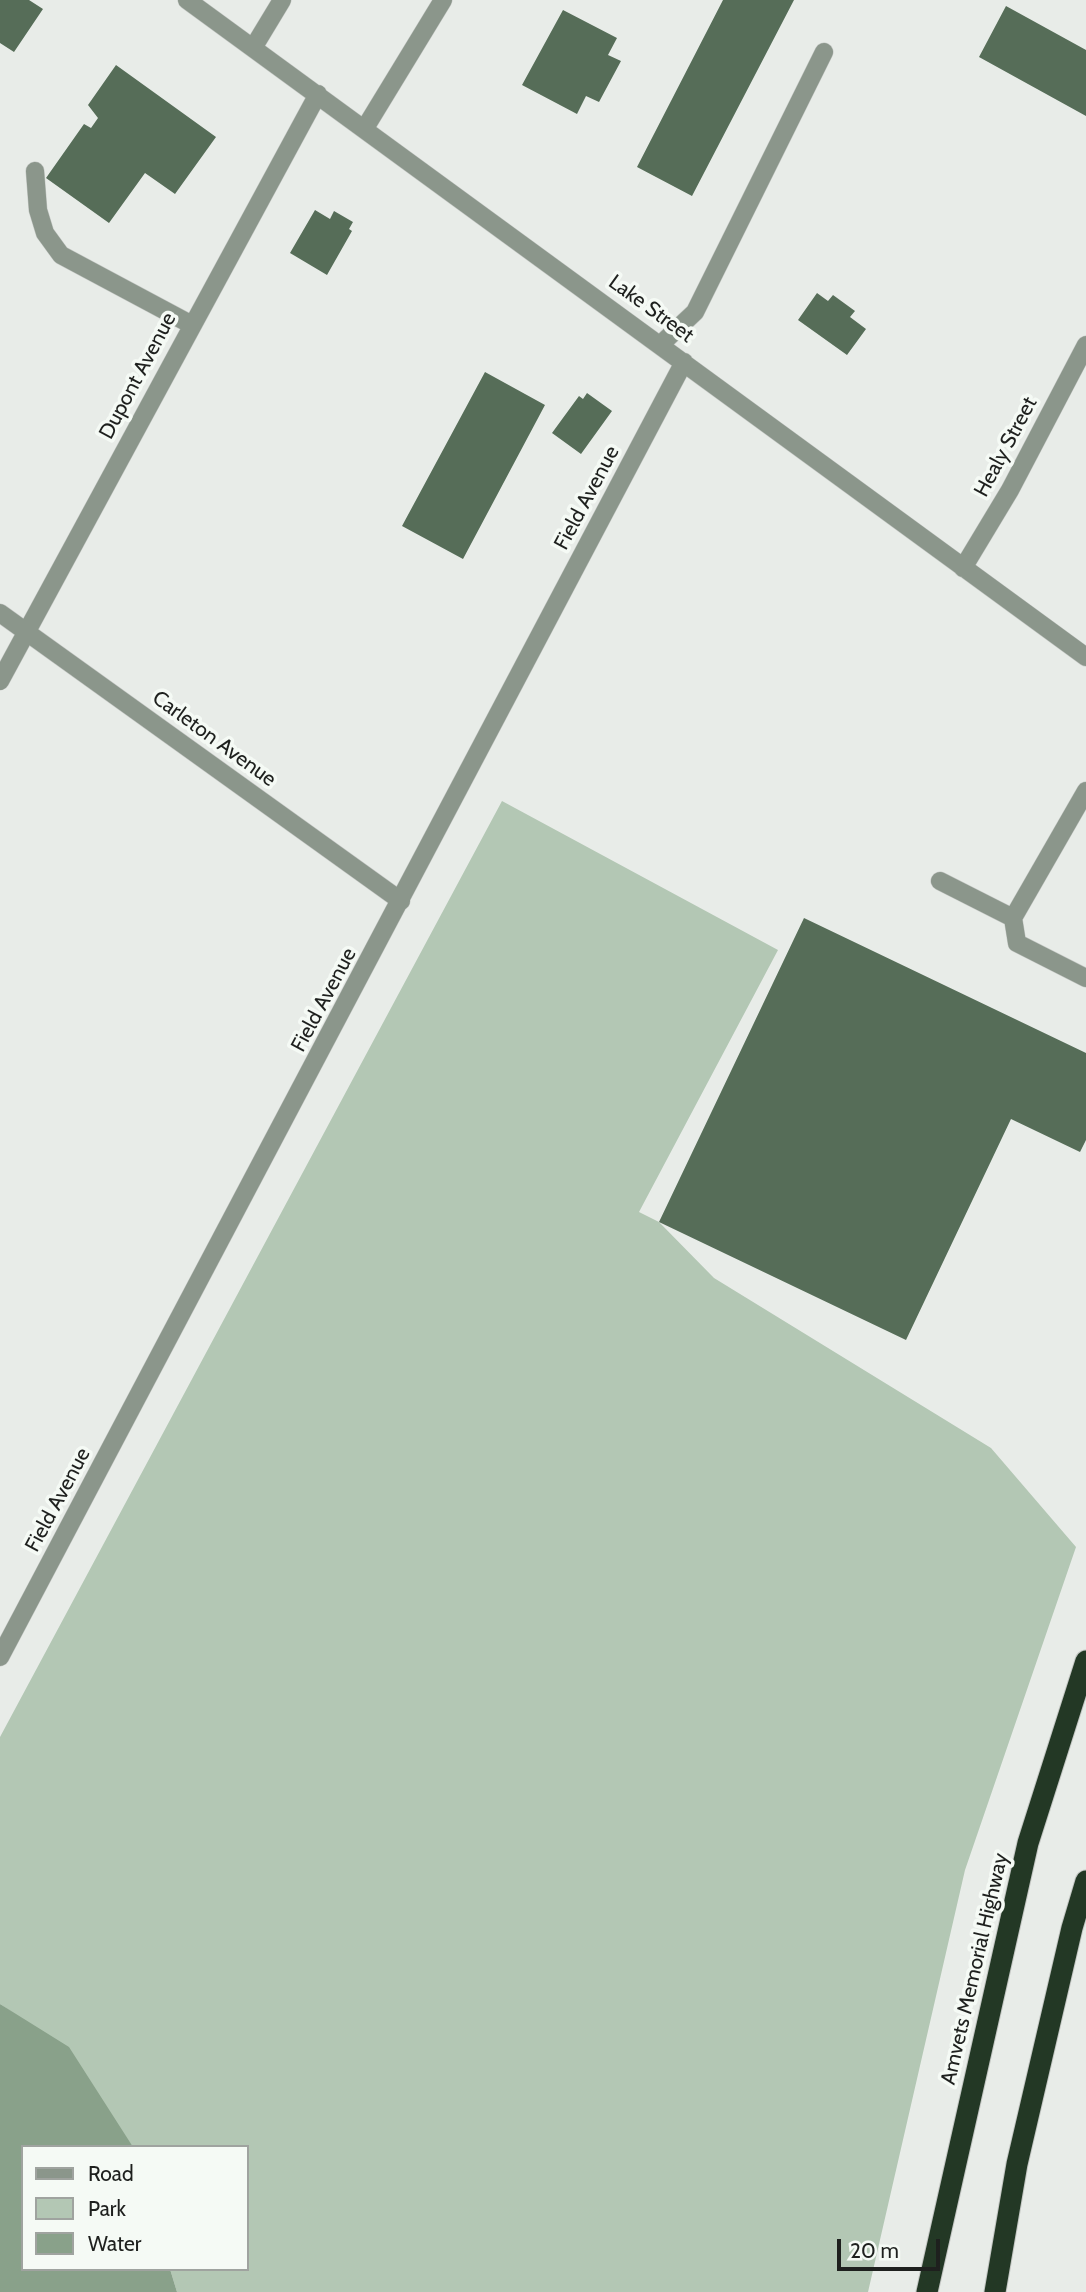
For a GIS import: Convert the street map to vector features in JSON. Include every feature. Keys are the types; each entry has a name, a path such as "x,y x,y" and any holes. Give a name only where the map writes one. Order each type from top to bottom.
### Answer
{"highway":[{"name":"Amvets Memorial Highway","path":"928,2292 1028,1843 1086,1661"},
{"path":"995,2292 1017,2164 1072,1928 1086,1881"}],"street":[{"name":"Lake Street","path":"187,0 1086,657"},
{"path":"253,48 282,0"},
{"path":"365,128 443,0"},
{"path":"660,345 695,312 824,52"},
{"name":"Dupont Avenue","path":"0,681 318,94"},
{"path":"35,171 37,210 45,233 61,255 191,325"},
{"name":"Healy Street","path":"963,568 1010,490 1086,345"},
{"name":"Field Avenue","path":"0,1657 684,362"},
{"name":"Carleton Avenue","path":"0,613 401,901"},
{"path":"1086,791 1013,918 1017,943 1086,978"},
{"path":"940,881 1013,918"}],"green space":[{"path":"502,801 778,950 639,1212 659,1222 714,1278 991,1448 1076,1547 965,1870 868,2292 177,2292 171,2271 248,2271 248,2145 131,2145 25,2021 0,2004 0,1737"}],"water":[{"path":"0,2004 69,2047 132,2145 21,2145 21,2271 171,2271 177,2292 0,2292"}],"building":[{"path":"0,0 29,0 43,9 14,52 0,43"},
{"path":"723,0 794,0 692,196 637,167"},
{"path":"1006,6 1086,50 1086,116 979,57"},
{"path":"563,10 617,38 608,55 621,61 599,102 586,96 577,114 522,85"},
{"path":"116,65 216,137 175,194 145,173 109,223 46,178 84,124 91,128 98,118 88,105"},
{"path":"315,210 330,219 334,211 353,222 349,229 352,231 327,275 290,253"},
{"path":"817,293 828,301 833,295 855,311 850,317 866,329 847,355 798,320"},
{"path":"485,372 545,405 463,559 402,526"},
{"path":"587,393 612,411 581,454 552,433 579,396 583,399"},
{"path":"804,918 1086,1053 1086,1140 1080,1152 1011,1119 906,1340 659,1222"}]}
